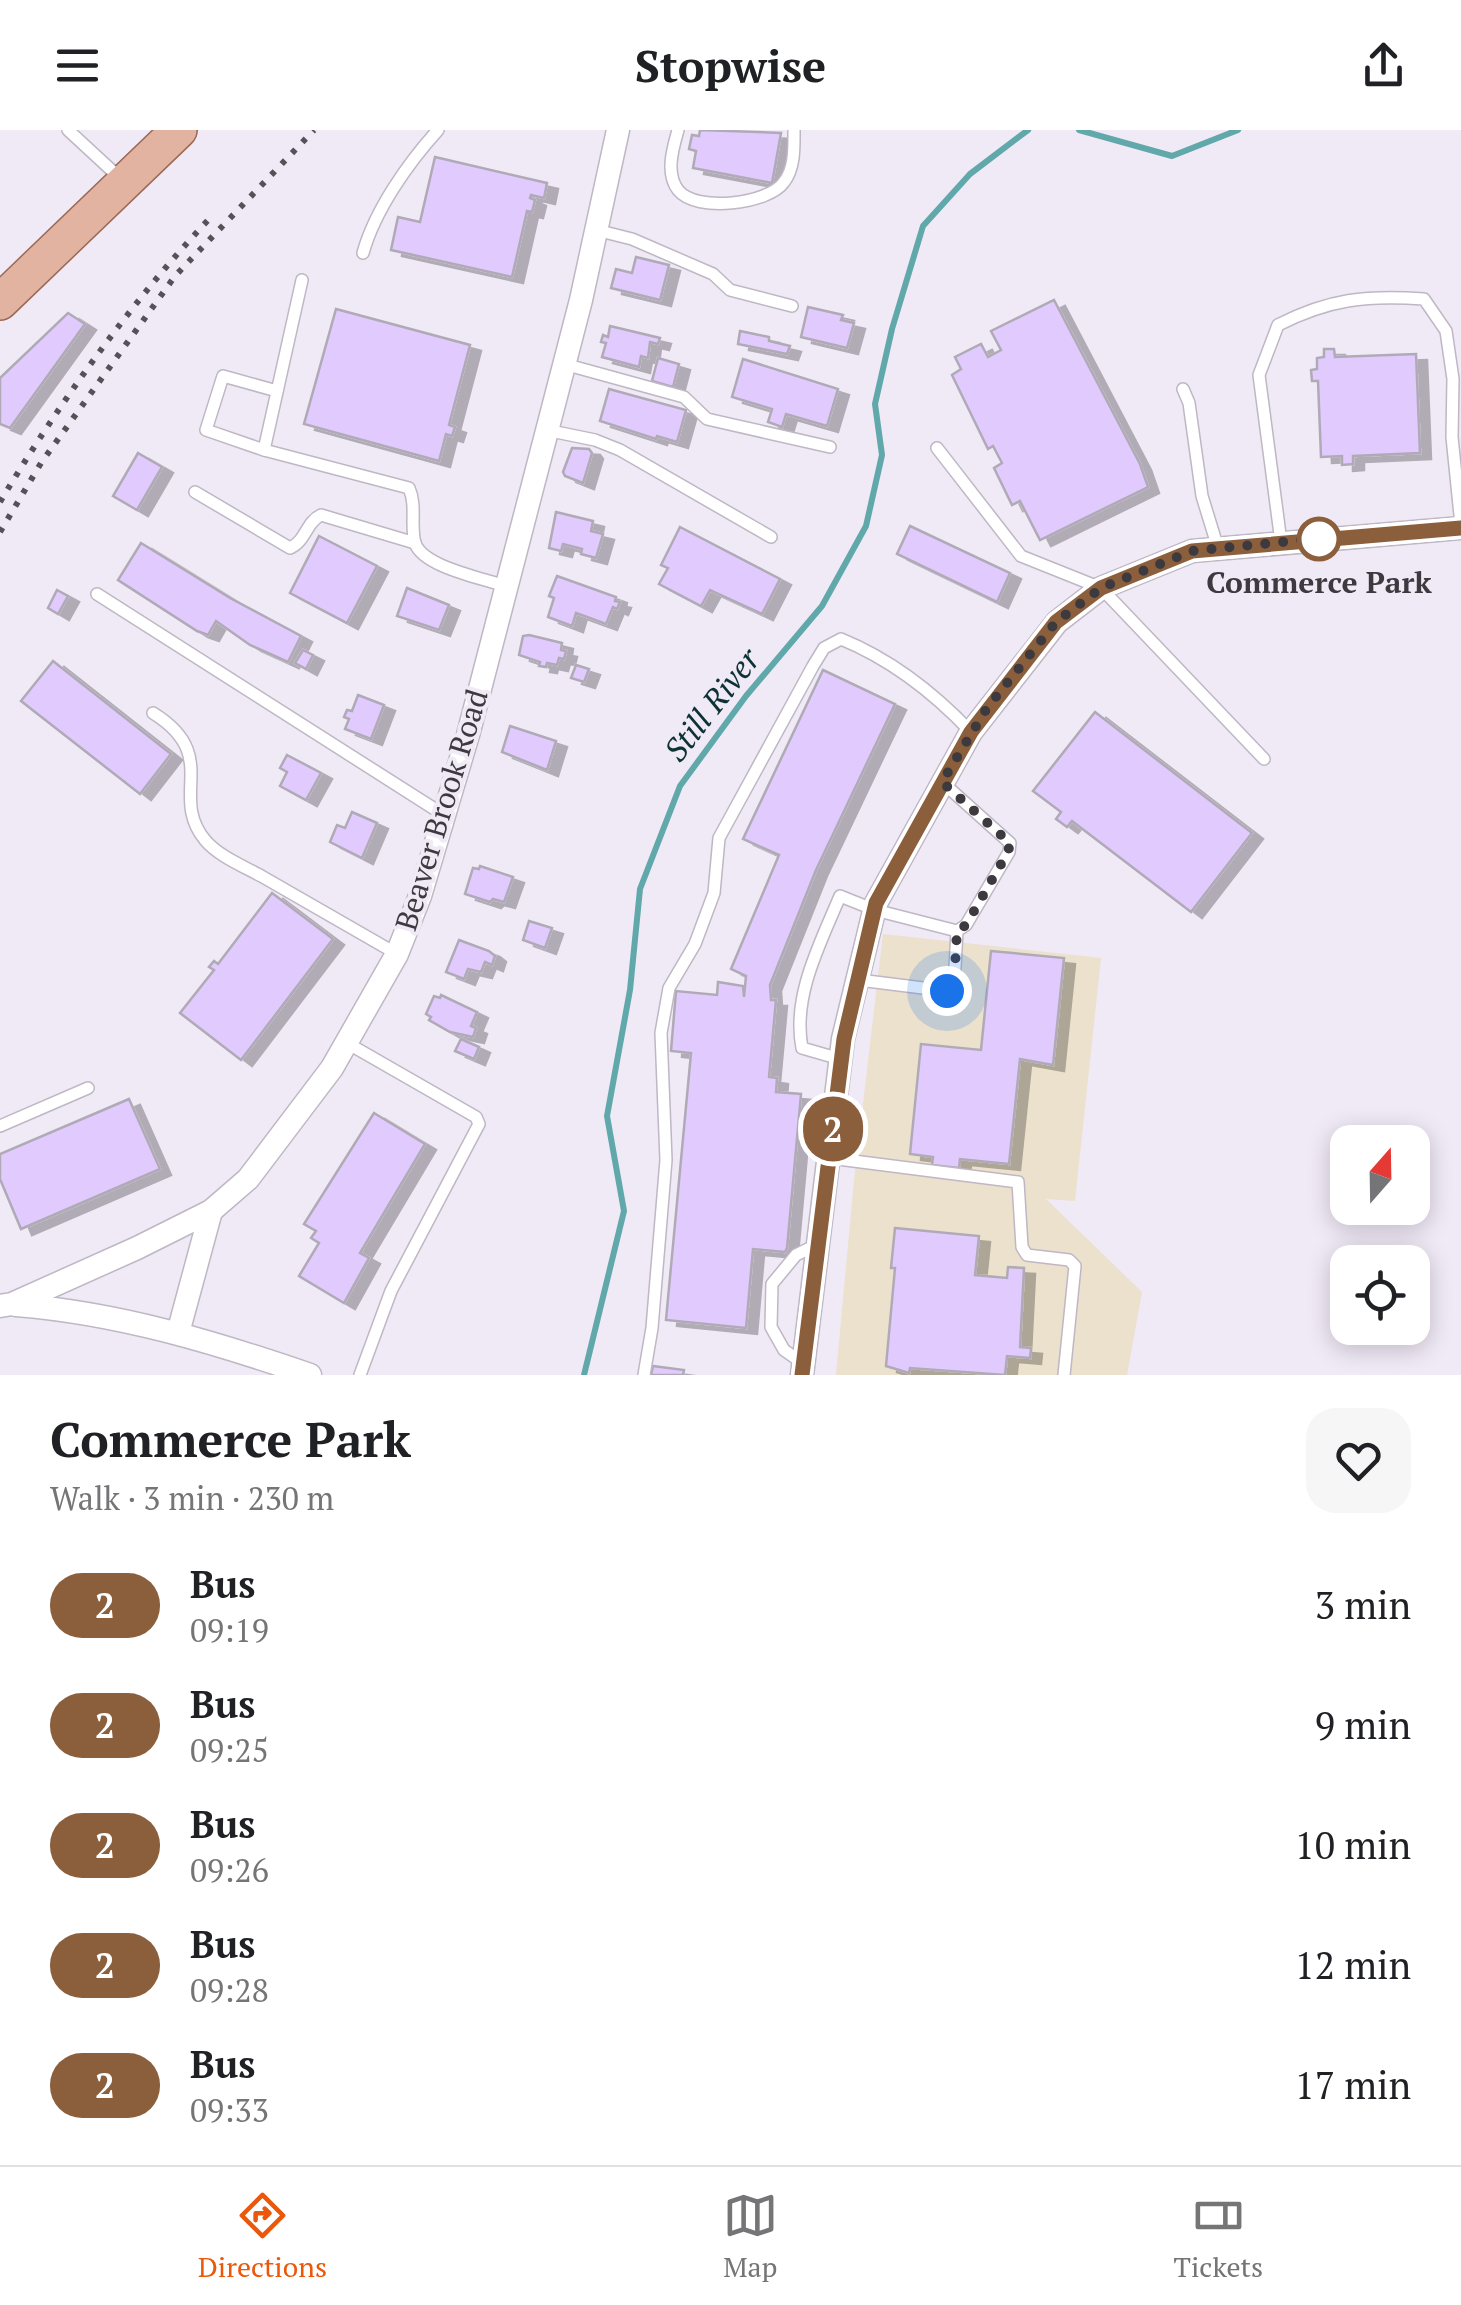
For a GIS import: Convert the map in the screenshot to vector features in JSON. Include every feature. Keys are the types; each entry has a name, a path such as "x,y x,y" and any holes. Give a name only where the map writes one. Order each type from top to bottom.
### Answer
{"main road":[{"path":"0,302 179,130"}],"street":[{"name":"Beaver Brook Road","path":"6,1305 137,1248 211,1210 248,1178 305,1106 397,954 420,896 468,735 564,364 618,130"},
{"path":"803,1370 842,1049 876,910 971,732 1056,622 1101,588 1192,551 1461,526"},
{"path":"178,1333 211,1210"},
{"path":"6,1305 62,1308 178,1333 310,1375"}],"lane":[{"path":"68,130 124,182"},
{"path":"364,253 368,236 396,188 438,130"},
{"path":"678,130 670,169 678,191 697,202 720,204 776,193 788,178 794,130"},
{"path":"596,230 632,239 714,274 730,290 792,306"},
{"path":"264,450 302,280"},
{"path":"1281,542 1259,375 1278,325 1317,306 1386,296 1424,299 1446,331 1461,526"},
{"path":"564,364 684,397 707,418 830,447"},
{"path":"277,391 223,376 206,430 264,450 409,488 414,500 415,542 426,560 506,586"},
{"path":"1182,389 1189,402 1202,496 1218,548"},
{"path":"546,430 620,450 770,537"},
{"path":"937,448 1021,556 1101,588 1264,759"},
{"path":"195,492 290,548 299,544 312,520 322,515 415,542"},
{"path":"98,594 444,816"},
{"path":"644,1375 652,1328 666,1160 661,1034 669,988 695,944 714,893 719,838 813,666 824,648 840,639 928,690 971,732"},
{"path":"153,712 175,726 189,746 195,822 206,841 397,954"},
{"path":"842,1049 802,1048 798,1026 812,962 840,896 876,910 957,931 966,925 1008,852 1010,843 942,782"},
{"path":"859,980 947,991 954,985 957,931"},
{"path":"347,1042 476,1116 480,1124 392,1291 360,1375"},
{"path":"0,1126 88,1088"},
{"path":"830,1158 1018,1182 1022,1247 1028,1256 1069,1260 1075,1266 1064,1375"},
{"path":"803,1370 784,1350 772,1327 772,1284 796,1255 820,1243"}],"shaded area":[{"path":"883,934 1101,958 1075,1201 1046,1199 1142,1292 1127,1375 836,1375"}],"building":[{"path":"700,130 781,133 772,183 693,168 696,151 689,149 692,135 699,136"},
{"path":"435,157 547,183 544,198 531,195 535,200 532,212 527,211 512,277 391,250 398,217 420,222"},
{"path":"636,257 669,265 660,300 611,288 616,269 632,273"},
{"path":"1054,300 1140,464 1148,487 1040,540 1020,501 1012,505 994,468 1002,463 993,446 988,449 952,375 961,369 955,357 981,344 988,357 1001,350 991,331"},
{"path":"808,307 843,315 841,320 854,323 847,348 801,337"},
{"path":"336,309 470,345 449,425 455,427 452,436 446,434 439,461 304,424"},
{"path":"68,313 85,324 10,428 0,424 0,378"},
{"path":"610,326 660,338 658,344 650,342 648,358 641,356 639,367 602,357 606,343 601,342 603,335 608,337"},
{"path":"740,331 790,346 787,354 738,344"},
{"path":"1324,349 1334,349 1335,357 1416,354 1420,453 1353,456 1353,464 1342,465 1342,456 1321,457 1318,381 1312,381 1311,370 1317,369 1317,358 1324,357"},
{"path":"658,358 679,364 673,387 652,381"},
{"path":"743,359 838,389 827,426 786,414 782,427 768,422 772,409 732,397"},
{"path":"609,389 686,410 677,442 600,421"},
{"path":"572,448 589,449 592,453 583,483 563,472"},
{"path":"138,453 162,467 137,510 113,496"},
{"path":"556,512 593,521 591,531 603,534 596,558 563,544 561,551 549,548"},
{"path":"910,526 1010,573 997,602 897,554"},
{"path":"680,527 780,579 762,614 710,590 701,606 659,584 668,568 661,565"},
{"path":"319,536 377,566 347,623 290,593"},
{"path":"141,543 301,636 288,662 250,645 216,621 208,635 197,631 118,580"},
{"path":"557,576 616,597 615,601 620,602 617,609 613,607 606,624 576,613 572,626 548,617 554,598 549,596"},
{"path":"407,588 449,605 439,630 397,616"},
{"path":"57,590 68,596 58,614 48,608"},
{"path":"523,636 562,643 564,659 559,658 557,665 547,663 546,667 519,655"},
{"path":"303,650 313,655 306,669 295,663"},
{"path":"53,661 171,754 140,794 21,701"},
{"path":"576,665 589,669 584,682 571,678"},
{"path":"823,670 895,704 816,870 770,985 771,1000 776,1000 769,1077 777,1078 776,1092 801,1094 787,1248 785,1252 753,1249 746,1328 666,1320 691,1053 671,1051 676,991 717,995 718,982 743,986 744,997 746,976 731,969 779,855 743,839"},
{"path":"358,695 384,705 371,739 345,729 349,719 344,717 347,710 352,711"},
{"path":"1095,712 1252,833 1191,912 1072,821 1067,827 1056,819 1061,812 1033,791"},
{"path":"510,726 556,741 547,770 502,752"},
{"path":"287,755 321,773 306,800 280,786 287,772 280,768"},
{"path":"352,812 377,823 362,858 330,842 337,825 345,828"},
{"path":"480,866 513,877 504,902 465,894 473,868"},
{"path":"272,893 333,939 241,1060 180,1013 214,970 209,967 214,961 218,964"},
{"path":"529,921 552,928 545,948 523,940"},
{"path":"459,940 489,951 495,956 492,965 485,962 481,972 468,969 464,979 446,972"},
{"path":"991,951 1064,958 1053,1065 1020,1059 1009,1164 960,1159 959,1168 932,1165 933,1157 910,1154 921,1044 981,1050"},
{"path":"441,995 477,1012 471,1026 476,1028 473,1037 450,1032 429,1020 431,1017 426,1014 434,996"},
{"path":"461,1039 479,1047 474,1059 455,1051"},
{"path":"129,1099 160,1169 21,1229 0,1179 0,1154"},
{"path":"374,1113 425,1144 360,1253 369,1258 344,1303 299,1276 319,1243 311,1238 316,1231 304,1224"},
{"path":"895,1228 979,1236 975,1275 1007,1278 1008,1267 1024,1268 1020,1347 1031,1348 1030,1358 1007,1356 1005,1375 910,1368 909,1373 886,1366"},
{"path":"653,1366 684,1370 683,1375 651,1375"}],"waterway":[{"name":"Still River","path":"584,1375 624,1211 607,1116 630,990 640,889 680,786 746,696 822,606 866,526 882,455 875,404 892,329 923,226 970,174 1028,130"},
{"name":"Still River","path":"1079,130 1172,156 1238,130"}],"railway":[{"path":"0,532 41,463 175,276 314,130"},
{"path":"0,502 98,354 153,282 211,217"}],"bus line":[{"name":"2","path":"802,1375 844,1039 876,903 987,708 1056,622 1101,588 1157,564 1192,551 1461,528"}],"place":[{"name":"Commerce Park","path":"1319,539"}],"route":[{"path":"947,991 954,985 957,931 966,925 1010,843 942,782 987,708 1056,622 1101,588 1192,551 1322,538 1319,539"}]}
